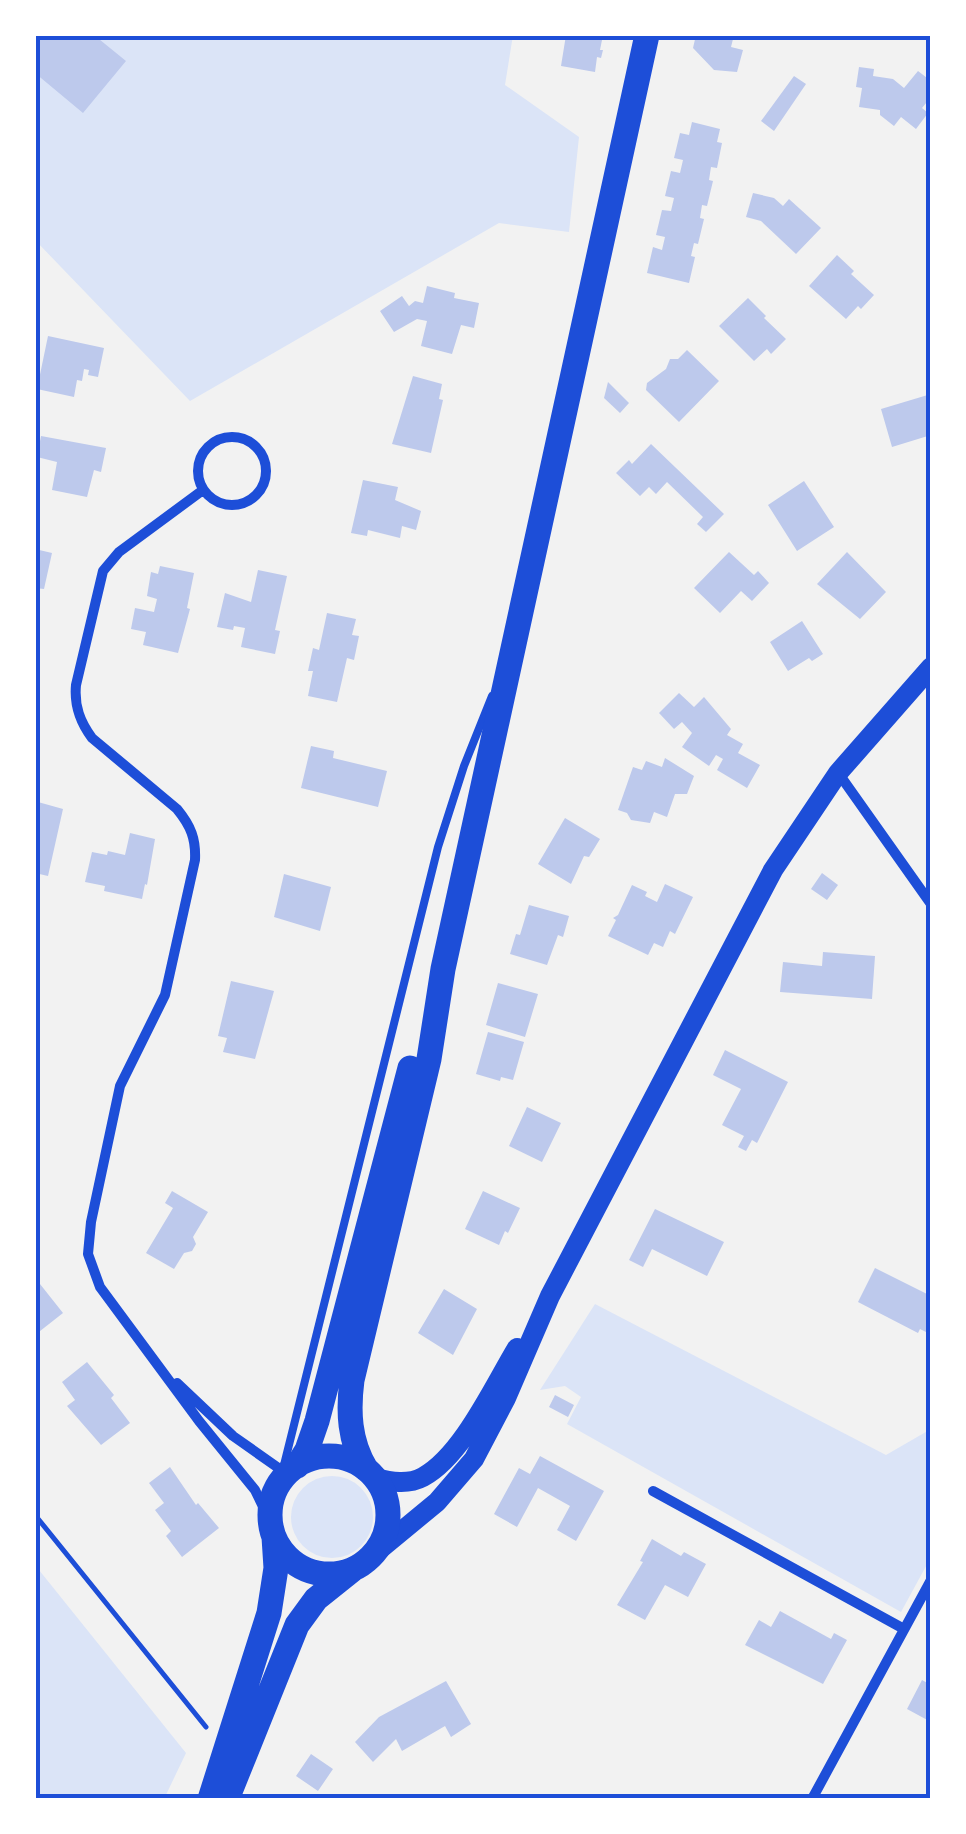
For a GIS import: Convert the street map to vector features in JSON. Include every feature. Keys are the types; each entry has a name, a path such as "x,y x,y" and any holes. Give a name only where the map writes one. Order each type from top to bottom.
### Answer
{"main road":[{"path":"374,1554 385,1536 389,1516 385,1495 356,1451 351,1429 352,1380 429,1059 443,969 647,35"},
{"path":"222,1797 297,1625 316,1599 438,1502 474,1459 506,1398 550,1296 774,870 838,773 931,667"},
{"path":"222,1797 226,1749 269,1613 276,1568 271,1503 286,1474 307,1450 317,1421 394,1124 443,969"},
{"path":"286,1474 328,1456 348,1459 370,1473 400,1482 416,1480 448,1456 550,1296"},
{"path":"272,1530 286,1555 302,1568 330,1574 351,1570"}],"street":[{"path":"244,438 261,452 266,462 264,483 251,499 231,505 220,503 203,490 198,469 205,449 213,442 244,438"},
{"path":"203,490 120,552 102,571 75,700 84,728 92,738 177,809 188,822 196,846 165,995 120,1086 88,1241 91,1267 100,1287 255,1490 272,1530"},
{"path":"838,773 931,904"},
{"path":"159,1364 233,1436 286,1474"},
{"path":"653,1491 904,1629"},
{"path":"812,1799 931,1580"}],"lane":[{"path":"286,1474 438,847 478,727 513,652"}],"path":[{"path":"35,1515 226,1749"}],"shaded area":[{"path":"35,35 513,35 505,85 579,137 569,232 499,223 190,401 35,240"},
{"path":"595,1304 886,1455 931,1429 931,1557 901,1612 567,1424 581,1397 565,1386 540,1390"},
{"path":"332,1476 348,1479 361,1488 370,1501 370,1533 361,1546 348,1555 332,1558 316,1555 303,1546 294,1533 291,1517 294,1501 303,1488 316,1479"},
{"path":"35,1565 186,1753 164,1799 35,1799"}],"building":[{"path":"35,35 94,35 126,61 83,113 35,73"},
{"path":"566,35 603,35 603,50 601,58 597,57 595,72 561,66"},
{"path":"696,35 734,35 731,47 743,50 737,72 714,70 693,48"},
{"path":"859,67 874,69 873,76 893,79 904,88 918,71 931,81 931,97 922,108 928,113 916,129 901,117 894,126 880,115 880,110 859,107"},
{"path":"794,76 806,84 774,131 761,121"},
{"path":"692,122 720,129 717,142 722,143 717,168 711,167 709,180 713,181 707,206 702,205 700,218 704,219 698,244 694,243 689,283 647,273 653,247 662,250 665,237 656,235 662,210 671,211 674,198 665,196 671,171 680,173 683,160 674,158 680,133 689,135"},
{"path":"753,193 774,198 783,206 789,199 821,228 796,254 761,221 746,217"},
{"path":"837,255 874,295 846,319 809,286"},
{"path":"427,286 455,293 454,298 479,303 474,328 461,325 452,354 421,346 427,321 417,319 394,332 380,311 402,296 409,306 415,301 423,303"},
{"path":"748,298 786,339 771,354 767,349 754,361 719,326"},
{"path":"48,336 104,348 98,377 88,375 89,370 84,369 74,397 37,389"},
{"path":"687,350 719,381 679,422 646,390 647,383 666,369 670,359 678,359"},
{"path":"413,376 442,384 439,399 443,400 431,453 392,444"},
{"path":"608,382 629,403 620,413 604,398"},
{"path":"931,394 931,435 892,447 881,409"},
{"path":"41,436 106,448 101,472 94,470 87,497 52,490 57,462 37,457"},
{"path":"651,444 724,514 706,532 697,524 703,517 667,482 656,494 649,487 640,496 616,473 629,460 632,464"},
{"path":"363,480 398,487 395,500 421,511 416,530 402,526 400,538 368,530 367,536 351,533"},
{"path":"804,481 834,527 797,551 768,505"},
{"path":"35,549 52,553 44,589 35,588"},
{"path":"729,552 769,583 752,601 741,591 720,613 694,588"},
{"path":"847,552 886,592 860,619 817,584"},
{"path":"160,566 194,573 187,608 190,609 178,653 143,645 146,632 131,629 135,608 154,612 157,599 147,596 151,572 158,574"},
{"path":"258,570 287,576 275,630 280,631 275,654 241,647 245,628 217,627 225,593 251,602"},
{"path":"327,613 356,619 352,635 359,636 354,660 347,658 337,702 308,696 313,648 319,650"},
{"path":"802,621 823,654 788,671 770,642"},
{"path":"679,693 694,707 704,697 731,729 727,735 743,744 738,753 760,765 747,788 717,770 723,759 716,755 709,766 682,747 692,733 682,722 674,729 659,713"},
{"path":"311,746 334,751 333,758 387,771 378,807 301,788"},
{"path":"665,758 694,776 687,794 675,794 667,817 654,812 650,823 631,820 627,813 618,810 633,767 642,770 646,761 662,767"},
{"path":"38,802 63,809 48,876 35,873"},
{"path":"565,818 600,839 589,857 584,856 571,884 538,864"},
{"path":"130,833 155,839 142,899 104,891 105,886 85,882 92,852 125,855"},
{"path":"822,873 838,885 827,900 811,889"},
{"path":"284,874 331,887 320,931 274,917"},
{"path":"665,884 693,897 675,934 670,931 663,947 654,943 648,955 608,936 616,920 613,918 632,885 657,902"},
{"path":"529,905 569,916 563,937 558,935 547,965 510,954"},
{"path":"823,952 875,956 872,999 780,992 783,962 822,966"},
{"path":"231,981 274,991 255,1059 223,1052 227,1038 218,1036"},
{"path":"498,983 538,994 525,1037 486,1025"},
{"path":"488,1032 524,1042 513,1080 501,1077 500,1081 476,1074"},
{"path":"725,1050 788,1082 757,1143 752,1140 746,1151 738,1147 744,1136 722,1125 741,1089 713,1075"},
{"path":"527,1107 561,1123 542,1162 509,1146"},
{"path":"172,1191 208,1212 193,1237 196,1244 192,1251 184,1253 174,1269 146,1253 173,1208 165,1203"},
{"path":"483,1191 520,1208 499,1245 465,1229"},
{"path":"655,1209 724,1242 707,1276 652,1249 643,1267 629,1260"},
{"path":"875,1268 931,1296 931,1341 926,1332 920,1329 918,1333 858,1302"},
{"path":"40,1284 63,1313 35,1335 35,1288"},
{"path":"444,1289 477,1309 453,1355 418,1333"},
{"path":"87,1362 114,1395 111,1398 130,1423 101,1445 67,1406 75,1400 62,1382"},
{"path":"555,1395 574,1405 568,1417 549,1407"},
{"path":"540,1456 604,1491 576,1541 557,1530 570,1506 538,1488 517,1527 494,1514 519,1468 530,1474"},
{"path":"170,1467 196,1505 219,1528 182,1557 166,1536 171,1531 155,1510 164,1503 149,1483"},
{"path":"652,1539 681,1556 684,1552 706,1564 688,1597 665,1585 645,1620 617,1605"},
{"path":"780,1611 831,1639 834,1633 847,1640 823,1684 745,1645 759,1620 771,1627"},
{"path":"922,1680 931,1685 931,1722 907,1709"},
{"path":"446,1681 471,1724 451,1737 445,1726 402,1751 396,1739 373,1762 355,1742 379,1717"},
{"path":"311,1754 333,1769 318,1791 296,1776"}]}
